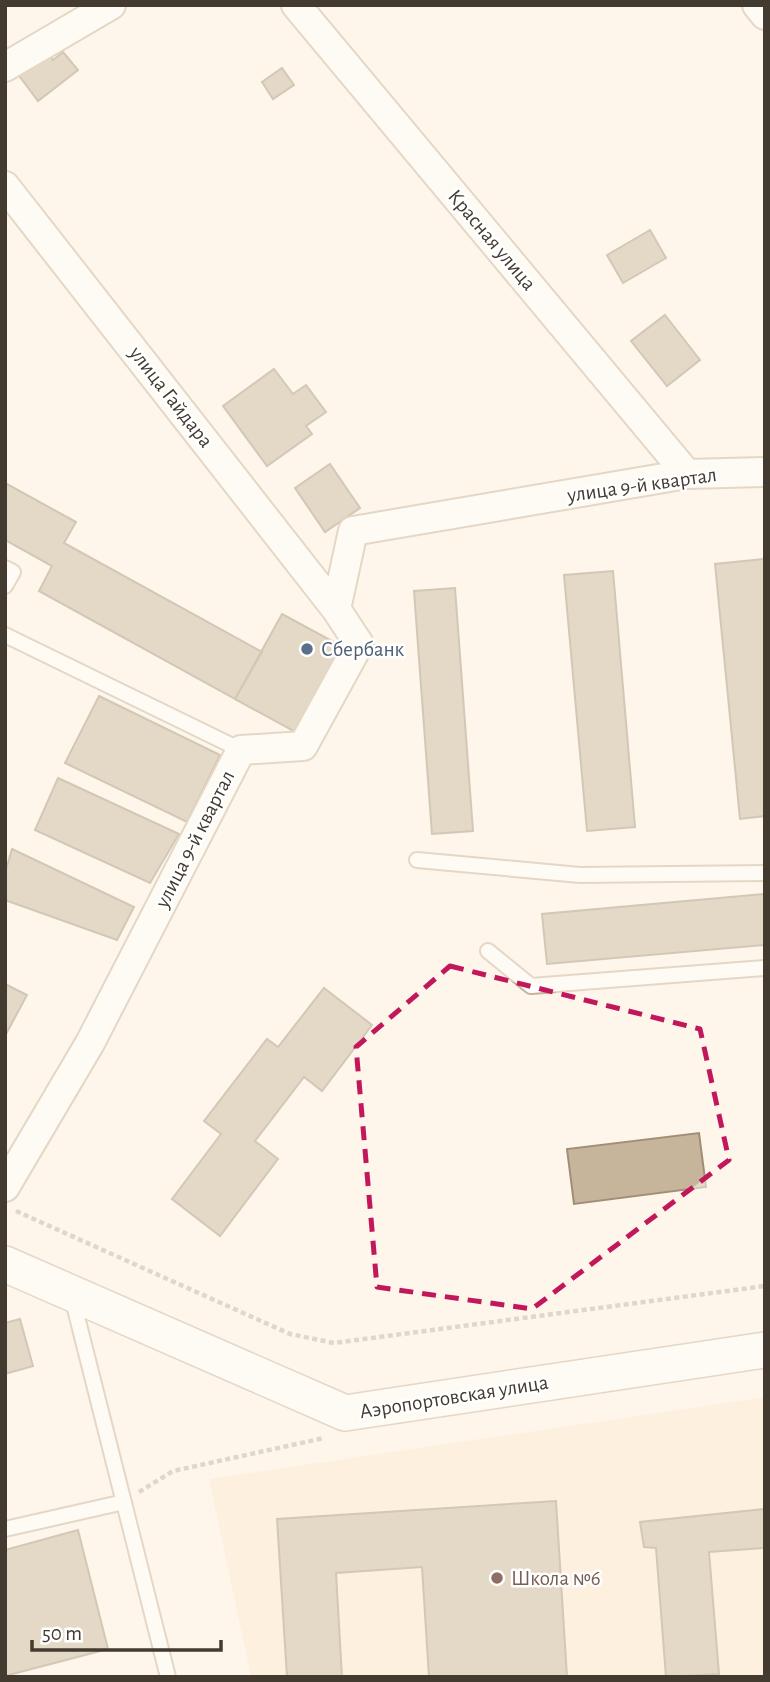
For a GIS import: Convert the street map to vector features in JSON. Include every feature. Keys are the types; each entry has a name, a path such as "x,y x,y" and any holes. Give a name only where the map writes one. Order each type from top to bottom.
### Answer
{"street":[{"path":"5,67 111,5"},
{"name":"Красная улица","path":"296,5 687,474"},
{"path":"757,5 765,15"},
{"name":"улица Гайдара","path":"5,186 336,609"},
{"name":"улица 9-й квартал","path":"7,1197 90,1044 241,750 303,746 359,644 336,609 353,531 687,474 765,472"},
{"name":"Аэропортовская улица","path":"5,1264 345,1413 765,1350"}],"lane":[{"path":"5,568 13,572 5,586"},
{"path":"5,635 241,750"},
{"path":"417,860 580,875 765,873"},
{"path":"488,951 531,986 765,968"},
{"path":"71,1292 168,1677"},
{"path":"5,1529 124,1502"}],"path":[{"path":"7,1197 289,1334 334,1343 765,1286"}],"highlighted area":[{"path":"450,966 700,1029 729,1160 532,1309 377,1287 356,1047"}],"shaded area":[{"name":"Школа №6","path":"765,1397 765,1677 251,1677 209,1479"}],"building":[{"path":"43,47 53,60 63,52 78,70 38,101 14,69"},
{"path":"282,68 294,85 273,99 262,82"},
{"path":"650,230 666,258 623,283 607,255"},
{"path":"665,315 700,360 667,386 631,341"},
{"path":"274,369 293,394 306,385 326,412 306,426 312,434 267,466 223,406"},
{"path":"330,464 360,508 325,532 295,488"},
{"path":"5,483 76,522 64,543 262,652 235,699 39,591 52,566 5,540"},
{"path":"765,559 765,816 740,819 715,564"},
{"path":"613,571 635,827 587,831 564,575"},
{"path":"455,588 473,831 432,834 414,591"},
{"path":"282,614 343,647 297,733 235,699"},
{"path":"99,696 220,755 187,822 65,763"},
{"path":"58,778 179,834 150,883 35,830"},
{"path":"12,849 134,907 117,940 5,900 5,873"},
{"path":"765,894 765,945 547,964 542,914"},
{"path":"5,984 27,995 5,1036"},
{"path":"324,988 372,1025 322,1091 304,1077 255,1141 278,1159 220,1236 172,1199 221,1134 204,1121 267,1039 278,1047"},
{"path":"699,1133 706,1187 574,1204 567,1149"},
{"path":"20,1319 33,1366 5,1374 5,1323"},
{"path":"556,1501 567,1677 429,1677 422,1567 336,1573 342,1677 287,1677 277,1519"},
{"path":"765,1509 765,1548 709,1552 719,1674 666,1677 656,1548 644,1547 640,1522"},
{"path":"78,1530 108,1649 5,1676 5,1550"}],"place":[{"name":"Сбербанк","path":"307,649"},
{"name":"Школа №6","path":"497,1578"}]}
